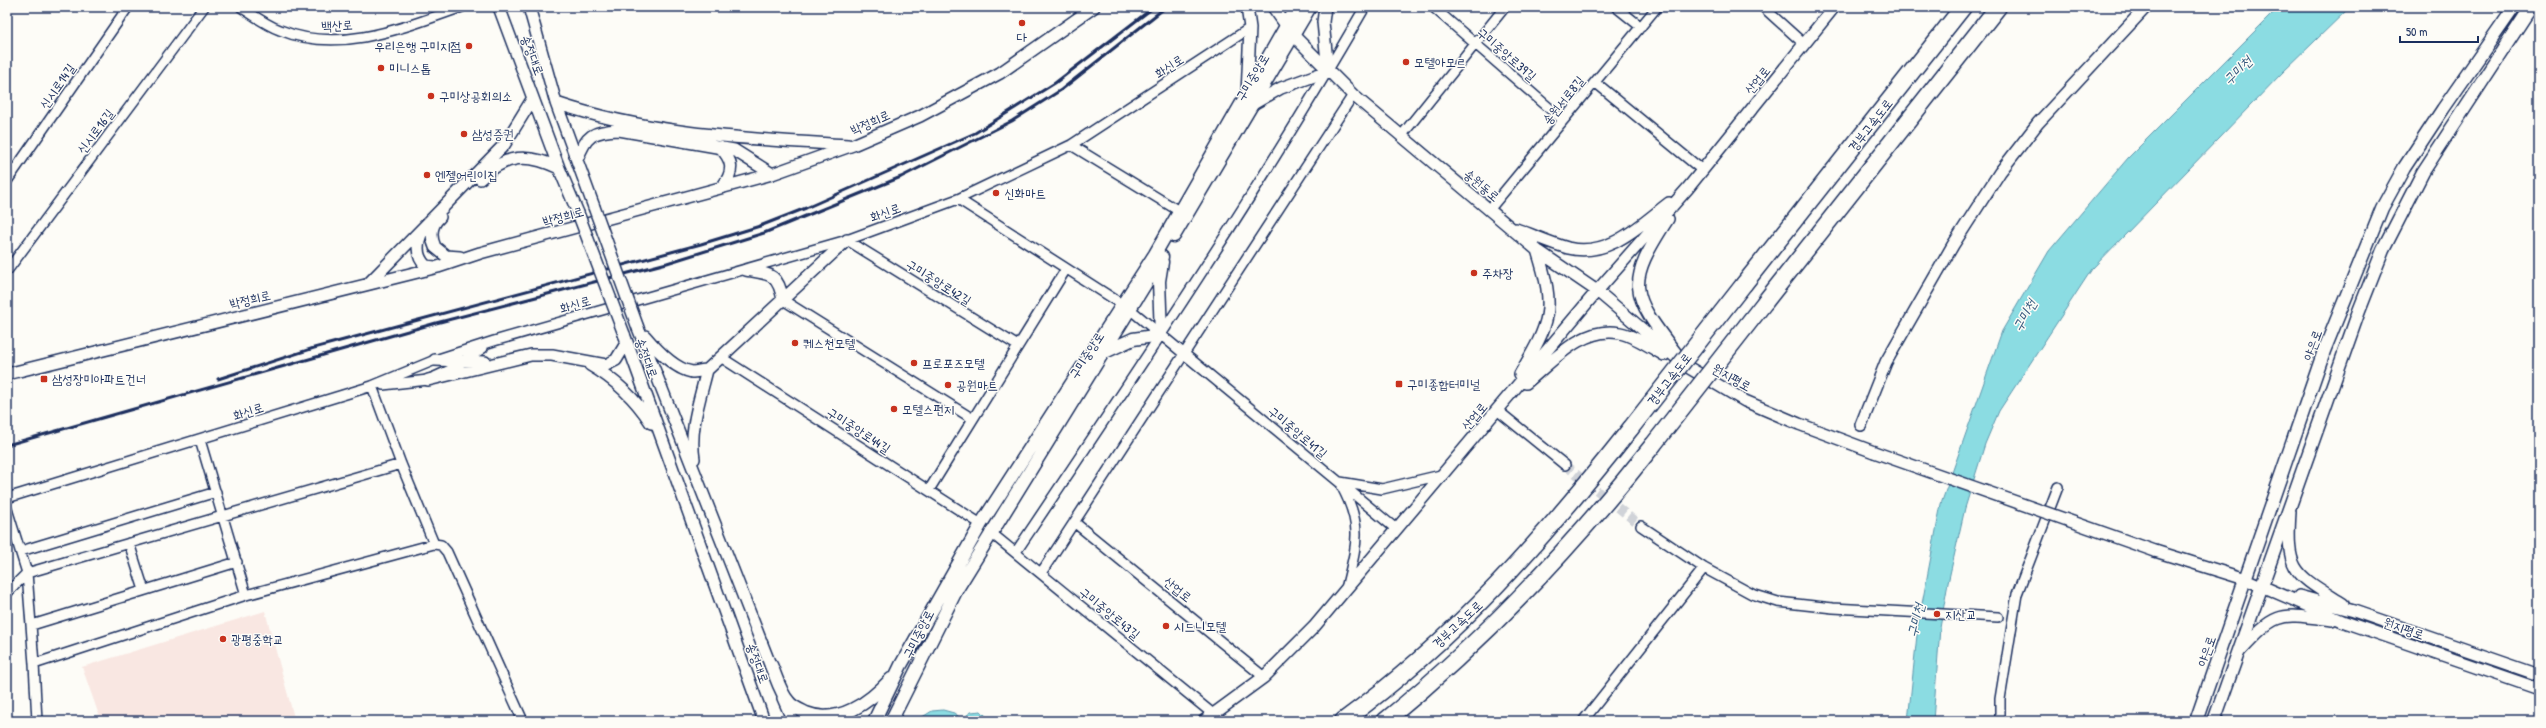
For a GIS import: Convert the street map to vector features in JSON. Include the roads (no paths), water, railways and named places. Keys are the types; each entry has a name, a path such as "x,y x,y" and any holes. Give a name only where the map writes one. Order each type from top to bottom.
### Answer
{"highway":[{"name":"경부고속도로","path":"1343,721 1414,665 1472,611 1523,559 1568,508 1963,7"},
{"name":"경부고속도로","path":"1385,721 1424,689 1483,636 1539,579 1583,530 1653,445 1998,7"}],"main road":[{"name":"구미중앙로","path":"1290,30 1297,7"},
{"name":"구미중앙로","path":"874,721 901,665 986,528 1127,307 1163,254 1290,30 1310,7"},
{"name":"야은로","path":"2196,721 2324,351 2382,208 2404,168 2514,7"},
{"path":"2214,721 2359,311 2399,215 2423,172 2531,7"},
{"name":"구미중앙로","path":"891,721 986,528 1104,353 1179,211 1250,99"},
{"path":"1104,353 1133,339 1161,335 1159,281 1163,254"},
{"path":"771,665 788,702 800,710 826,718 841,715 870,700 890,680 901,665"}],"street":[{"name":"신시로14길","path":"7,180 128,7"},
{"name":"신시로16길","path":"7,271 204,7"},
{"name":"백산로","path":"241,7 279,30 302,38 328,40 354,38 394,30 462,7"},
{"name":"송정대로","path":"499,7 559,168 578,213 625,338 764,720"},
{"name":"송정대로","path":"529,7 556,103 638,328 793,721"},
{"name":"박정희로","path":"7,374 438,267 480,253 723,186 772,174 853,145 920,116 1000,73 1094,7"},
{"path":"1247,7 1250,28 1250,99 1328,71"},
{"name":"송원동로","path":"1273,7 1290,30 1328,71 1353,95 1537,250 1597,291"},
{"path":"1325,7 1323,22 1328,71"},
{"path":"1016,552 1161,335 1328,71 1365,7"},
{"path":"1402,135 1505,7"},
{"path":"1616,7 1640,27"},
{"name":"송원서로8길","path":"1489,210 1657,7"},
{"path":"1763,7 1804,44"},
{"name":"산업로","path":"1209,718 1264,677 1314,627 1597,291 1688,188 1834,7"},
{"path":"1861,425 1886,362 1953,245 2000,172 2038,123 2146,7"},
{"name":"구미중앙로39길","path":"1436,8 1564,120"},
{"name":"화신로","path":"7,498 372,386 435,360 494,341 847,240 958,200 1071,145 1250,28"},
{"path":"1595,82 1702,170"},
{"path":"1041,573 1353,95"},
{"path":"367,285 429,224 504,145 533,98"},
{"path":"556,103 594,116 722,142 853,145"},
{"path":"577,160 582,146 591,135 602,131 619,130 741,145 757,157 772,174"},
{"path":"722,142 730,157 731,167 728,180 723,186"},
{"path":"1071,145 1179,211"},
{"path":"438,267 426,266 419,256 419,241 429,224 489,170 513,158 542,160 559,168"},
{"path":"1507,225 1570,248 1594,249 1618,241 1688,188"},
{"path":"1686,366 1643,307 1638,283 1646,254 1688,188"},
{"path":"958,200 1127,307"},
{"path":"429,224 432,241 440,253 457,258 480,253"},
{"path":"638,328 653,346 680,367 692,372 707,370 722,358 847,240"},
{"name":"구미중앙로42길","path":"847,240 1018,346"},
{"path":"1504,401 1547,325 1548,290 1537,250"},
{"path":"929,490 1066,269"},
{"path":"746,270 770,274 778,282 783,300 973,419"},
{"name":"원지평로","path":"1597,291 1686,366 1745,401 1799,424 2155,551 2262,585 2354,611 2539,675"},
{"name":"구미중앙로41길","path":"1127,307 1396,529"},
{"path":"1504,401 1577,342 1594,333 1620,333 1686,366"},
{"path":"428,380 517,356 542,354 606,364 616,360 625,338"},
{"name":"화신로","path":"372,386 428,380 452,369 494,341"},
{"name":"구미중앙로44길","path":"722,358 986,528"},
{"path":"435,360 498,362"},
{"path":"583,361 617,382 642,409 662,441"},
{"path":"697,476 693,452 693,434 707,370"},
{"path":"372,386 401,464 434,544"},
{"path":"1497,410 1565,466"},
{"path":"200,440 246,595"},
{"path":"7,593 27,573 401,464"},
{"path":"1339,482 1382,489 1441,476"},
{"path":"1339,482 1353,508 1356,523 1356,544 1346,589"},
{"path":"2000,721 2000,699 2017,594 2058,487"},
{"path":"21,551 216,492"},
{"path":"2290,507 2288,542 2293,566 2300,576 2354,611"},
{"path":"7,509 27,573 32,625 37,721"},
{"name":"산업로","path":"1074,522 1264,677"},
{"path":"1641,526 1704,568 1752,594 1778,602 1852,609 1993,616"},
{"name":"구미중앙로43길","path":"986,528 1041,573 1209,718"},
{"path":"129,543 144,590"},
{"path":"34,664 246,595 434,544 441,545 447,552 523,721"},
{"path":"32,625 237,562"},
{"path":"1583,721 1704,568"},
{"name":"원지평로","path":"2262,585 2345,622 2539,689"},
{"path":"2239,652 2266,624 2278,617 2294,615 2345,622"}],"water":[{"name":"구미천","path":"2279,7 2350,7 2282,73 2092,269 1999,411 1985,444 1965,508 1948,583 1940,628 1933,721 1908,721 1918,625 1941,504 2002,331 2049,251 2128,158"},
{"path":"943,710 954,713 962,719 971,712 981,711 991,721 916,721 932,711"}],"tunnel":[{"path":"1565,465 1641,526"}],"railway":[{"path":"218,379 314,348 701,244 760,226 806,208 975,133 1055,83 1154,7"},
{"path":"7,445 436,323 667,263 764,233 901,177 1012,121 1061,90 1166,7"}],"place":[{"name":"다","path":"1022,23"},
{"name":"우리은행 구미지점","path":"469,46"},
{"name":"모텔아모르","path":"1406,62"},
{"name":"미니스톱","path":"381,68"},
{"name":"구미상공회의소","path":"431,96"},
{"name":"삼성증권","path":"464,134"},
{"name":"엔젤어린이집","path":"427,175"},
{"name":"신화마트","path":"996,193"},
{"name":"주차장","path":"1474,273"},
{"name":"퀘스천모텔","path":"795,343"},
{"name":"프로포즈모텔","path":"914,363"},
{"name":"삼성장미아파트건너","path":"44,379"},
{"name":"구미종합터미널","path":"1399,384"},
{"name":"공원마트","path":"948,385"},
{"name":"모텔스펀지","path":"894,409"},
{"name":"지산교","path":"1937,614"},
{"name":"시드니모텔","path":"1166,626"},
{"name":"광평중학교","path":"223,639"}]}
